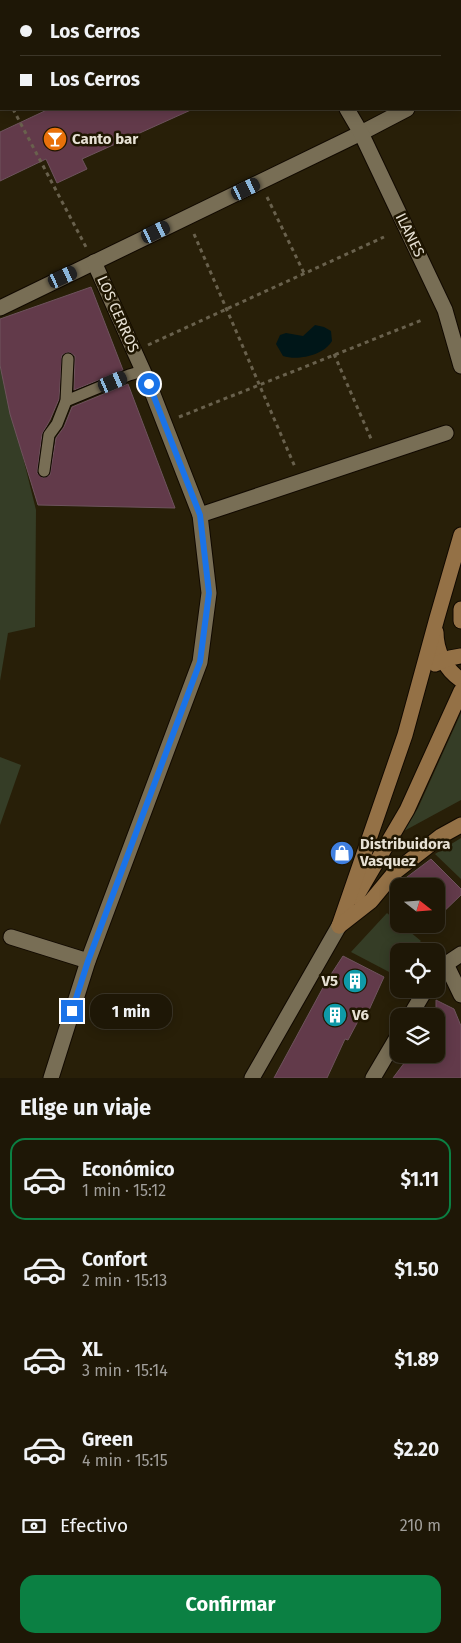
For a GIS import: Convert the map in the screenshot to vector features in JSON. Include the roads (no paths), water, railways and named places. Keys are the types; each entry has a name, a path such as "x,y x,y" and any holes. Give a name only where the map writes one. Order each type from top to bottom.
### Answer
{"main road":[{"path":"339,926 406,735 461,535"},
{"path":"461,611 461,621"},
{"path":"437,618 437,644 443,660 461,680"},
{"path":"423,671 443,660 461,656"},
{"path":"339,926 407,810 461,691"},
{"path":"339,926 371,901 395,872 441,836 461,825"}],"street":[{"name":"ILANES","path":"348,110 361,133 446,310 461,366"},
{"path":"0,308 405,110"},
{"name":"LOS CERROS","path":"51,1078 88,961 200,662 209,593 200,515 143,371 94,262"},
{"path":"200,515 446,433"},
{"path":"252,1078 339,926"},
{"path":"11,937 88,961"},
{"path":"461,954 446,964 461,996"},
{"path":"373,1078 390,1049"}],"lane":[{"path":"44,471 50,435 57,424 66,401 68,359"},
{"path":"66,401 143,371"}],"place":[{"name":"Canto bar","path":"55,139"},
{"name":"Distribuidora Vasquez","path":"342,853"},
{"name":"V5","path":"355,981"},
{"name":"V6","path":"335,1015"}]}
